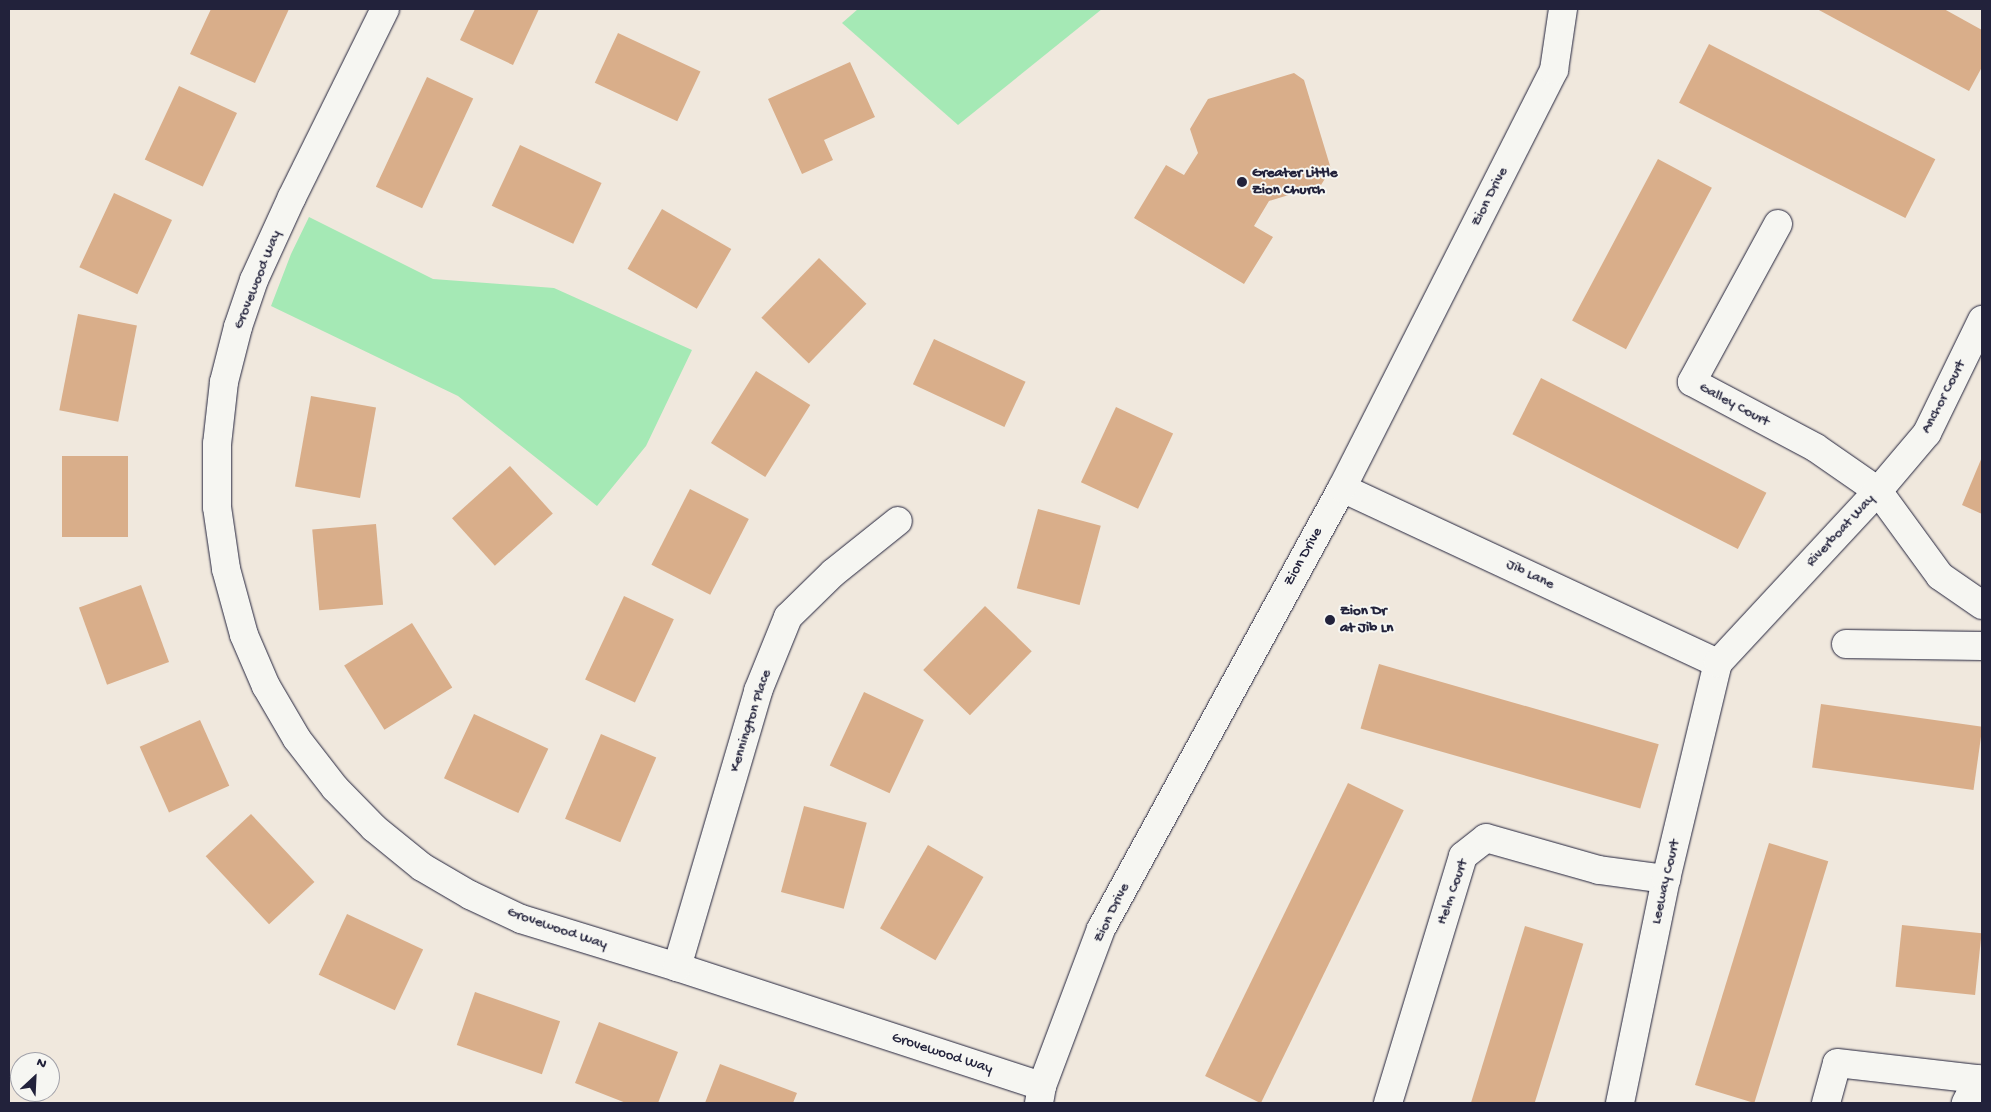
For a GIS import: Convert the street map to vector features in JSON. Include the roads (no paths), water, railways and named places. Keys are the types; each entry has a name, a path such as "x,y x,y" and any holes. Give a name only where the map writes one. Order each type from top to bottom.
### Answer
{"street":[{"name":"Grovewood Way","path":"385,9 292,197 254,280 238,327 224,382 217,444 217,507 226,569 244,634 266,686 288,724 335,788 374,828 422,867 470,896 521,919 677,967 1041,1095"},
{"name":"Zion Drive","path":"1041,1095 1101,929 1342,488 1554,70 1562,9"},
{"name":"Galley Court","path":"1778,224 1692,382 1816,448 1878,491"},
{"name":"Anchor Court","path":"1878,491 1927,433 1982,320"},
{"name":"Jib Lane","path":"1342,488 1718,663"},
{"name":"Riverboat Way","path":"1718,663 1878,491 1940,576 1982,605"},
{"name":"Kennington Place","path":"677,967 758,691 788,617 833,573 898,521"},
{"path":"1846,644 1982,646"},
{"name":"Leeway Court","path":"1620,1103 1666,879 1718,663"},
{"name":"Helm Court","path":"1388,1103 1463,856 1470,850 1486,838 1599,870 1666,879"},
{"path":"1826,1103 1837,1063 1978,1079 1966,1103"}],"place":[{"name":"Greater Little Zion Church","path":"1242,182"},
{"name":"Zion Dr at Jib Ln","path":"1330,620"}]}
